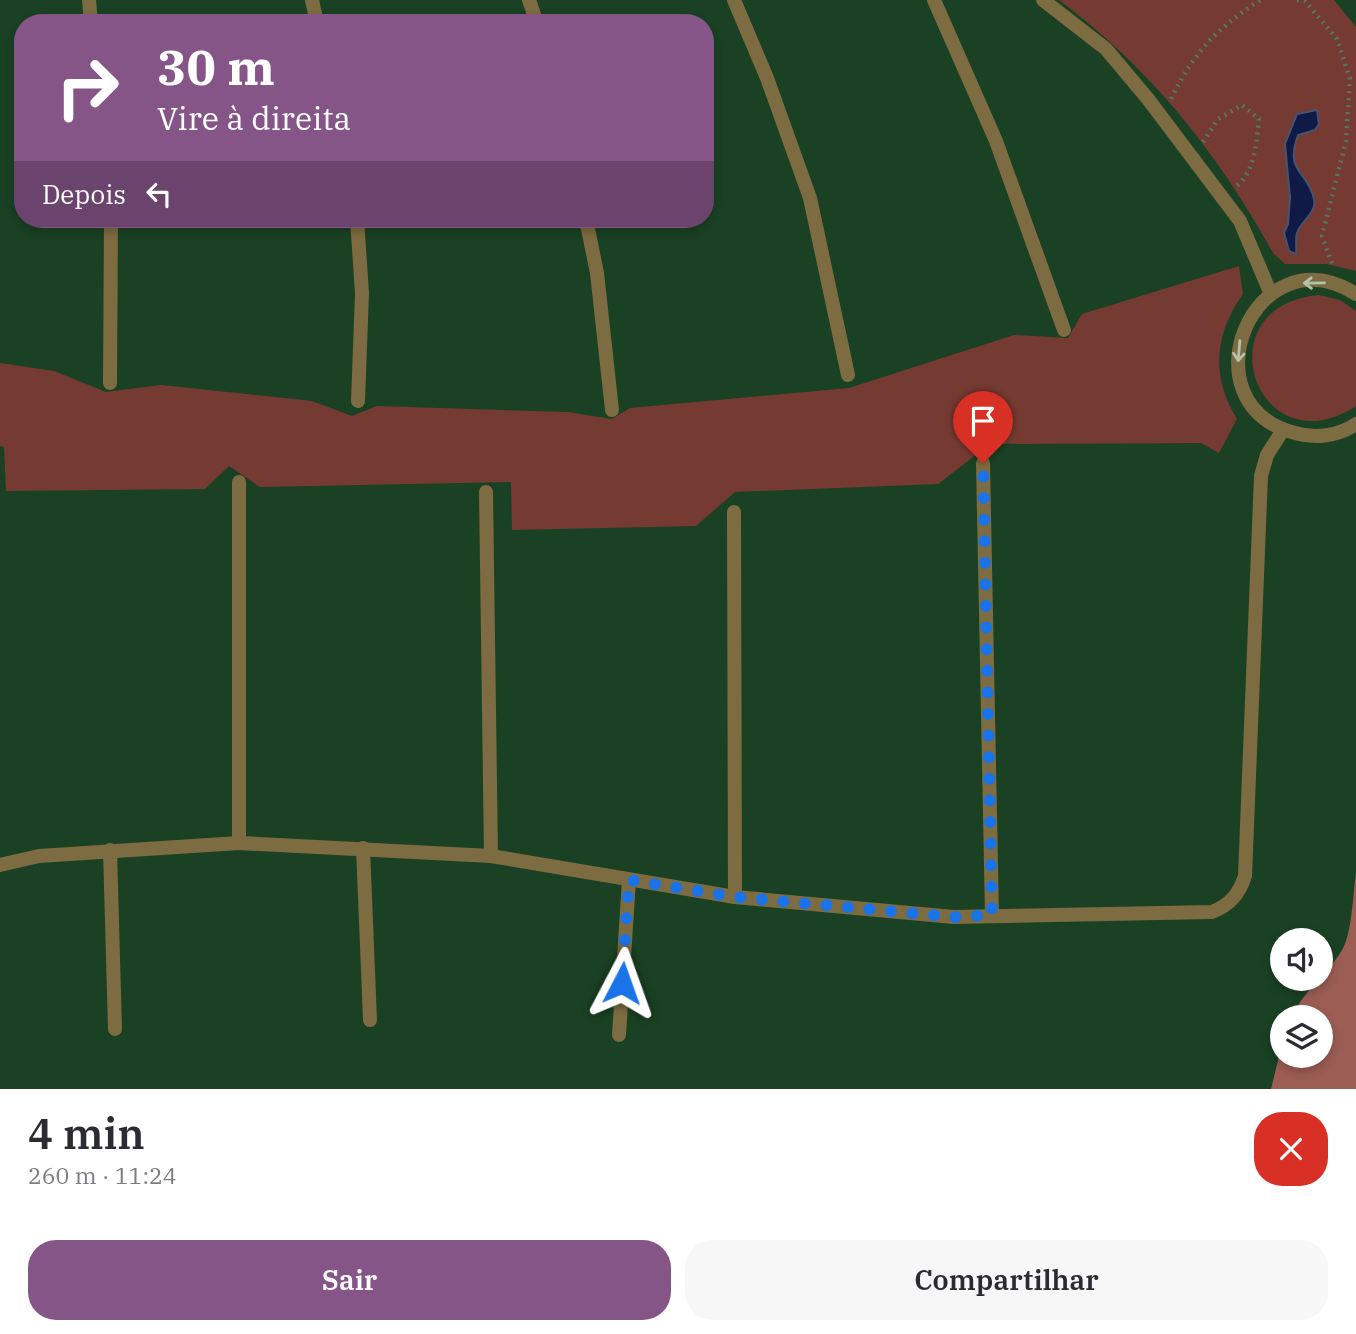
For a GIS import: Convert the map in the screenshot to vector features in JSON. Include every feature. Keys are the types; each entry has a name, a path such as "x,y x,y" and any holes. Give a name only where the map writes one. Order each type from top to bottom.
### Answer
{"street":[{"path":"734,0 767,78 810,198 848,375"},
{"path":"934,0 996,141 1064,330"},
{"path":"1043,0 1106,49 1240,221 1270,292"},
{"path":"110,383 111,228"},
{"path":"358,228 362,293 358,401"},
{"path":"588,228 597,273 612,410"},
{"path":"1356,294 1343,286 1317,281 1270,292 1250,317 1239,341 1237,368 1245,394 1261,415 1283,430 1306,436 1331,435 1356,424"},
{"path":"0,865 39,856 239,843 491,856 735,897 954,917 1212,912 1226,906 1245,876 1261,476 1267,455 1283,430"},
{"path":"983,463 992,915"},
{"path":"239,482 239,843"},
{"path":"486,492 491,856"},
{"path":"734,512 735,897"},
{"path":"362,848 370,1020"},
{"path":"110,850 115,1029"},
{"path":"619,1035 629,880"}],"path":[{"path":"1168,105 1181,77 1219,27 1260,0"},
{"path":"1297,0 1305,1 1337,39 1350,79 1346,141 1322,236 1331,265 1343,271"},
{"path":"1198,145 1208,139 1218,119 1242,105 1259,119 1257,146 1240,184 1219,194"}],"shaded area":[{"path":"1059,0 1334,0 1356,27 1356,271 1327,264 1285,264 1273,253 1229,181 1180,115 1124,55"},
{"path":"1239,266 1243,294 1226,324 1219,356 1223,387 1237,419 1219,453 1201,443 990,444 938,484 735,492 696,526 512,530 511,482 260,487 229,466 205,489 6,491 4,447 0,446 0,363 54,371 106,392 161,385 312,401 352,416 377,406 567,412 612,419 630,408 849,388 1014,335 1068,338 1082,314"},
{"path":"1319,295 1340,300 1356,311 1356,406 1321,420 1292,418 1269,402 1256,379 1252,352 1261,326 1282,306"},
{"path":"1356,873 1356,1089 1271,1089 1276,1068 1333,1068 1333,1005 1298,1005 1309,991 1333,991 1333,963 1342,950 1350,924"}],"water":[{"path":"1317,110 1319,124 1315,130 1298,135 1294,147 1295,164 1311,189 1314,199 1311,213 1297,233 1296,254 1289,251 1284,233 1288,224 1290,197 1285,144 1297,114"}],"route":[{"path":"622,983 629,880 735,897 954,917 992,915 983,463"}]}
